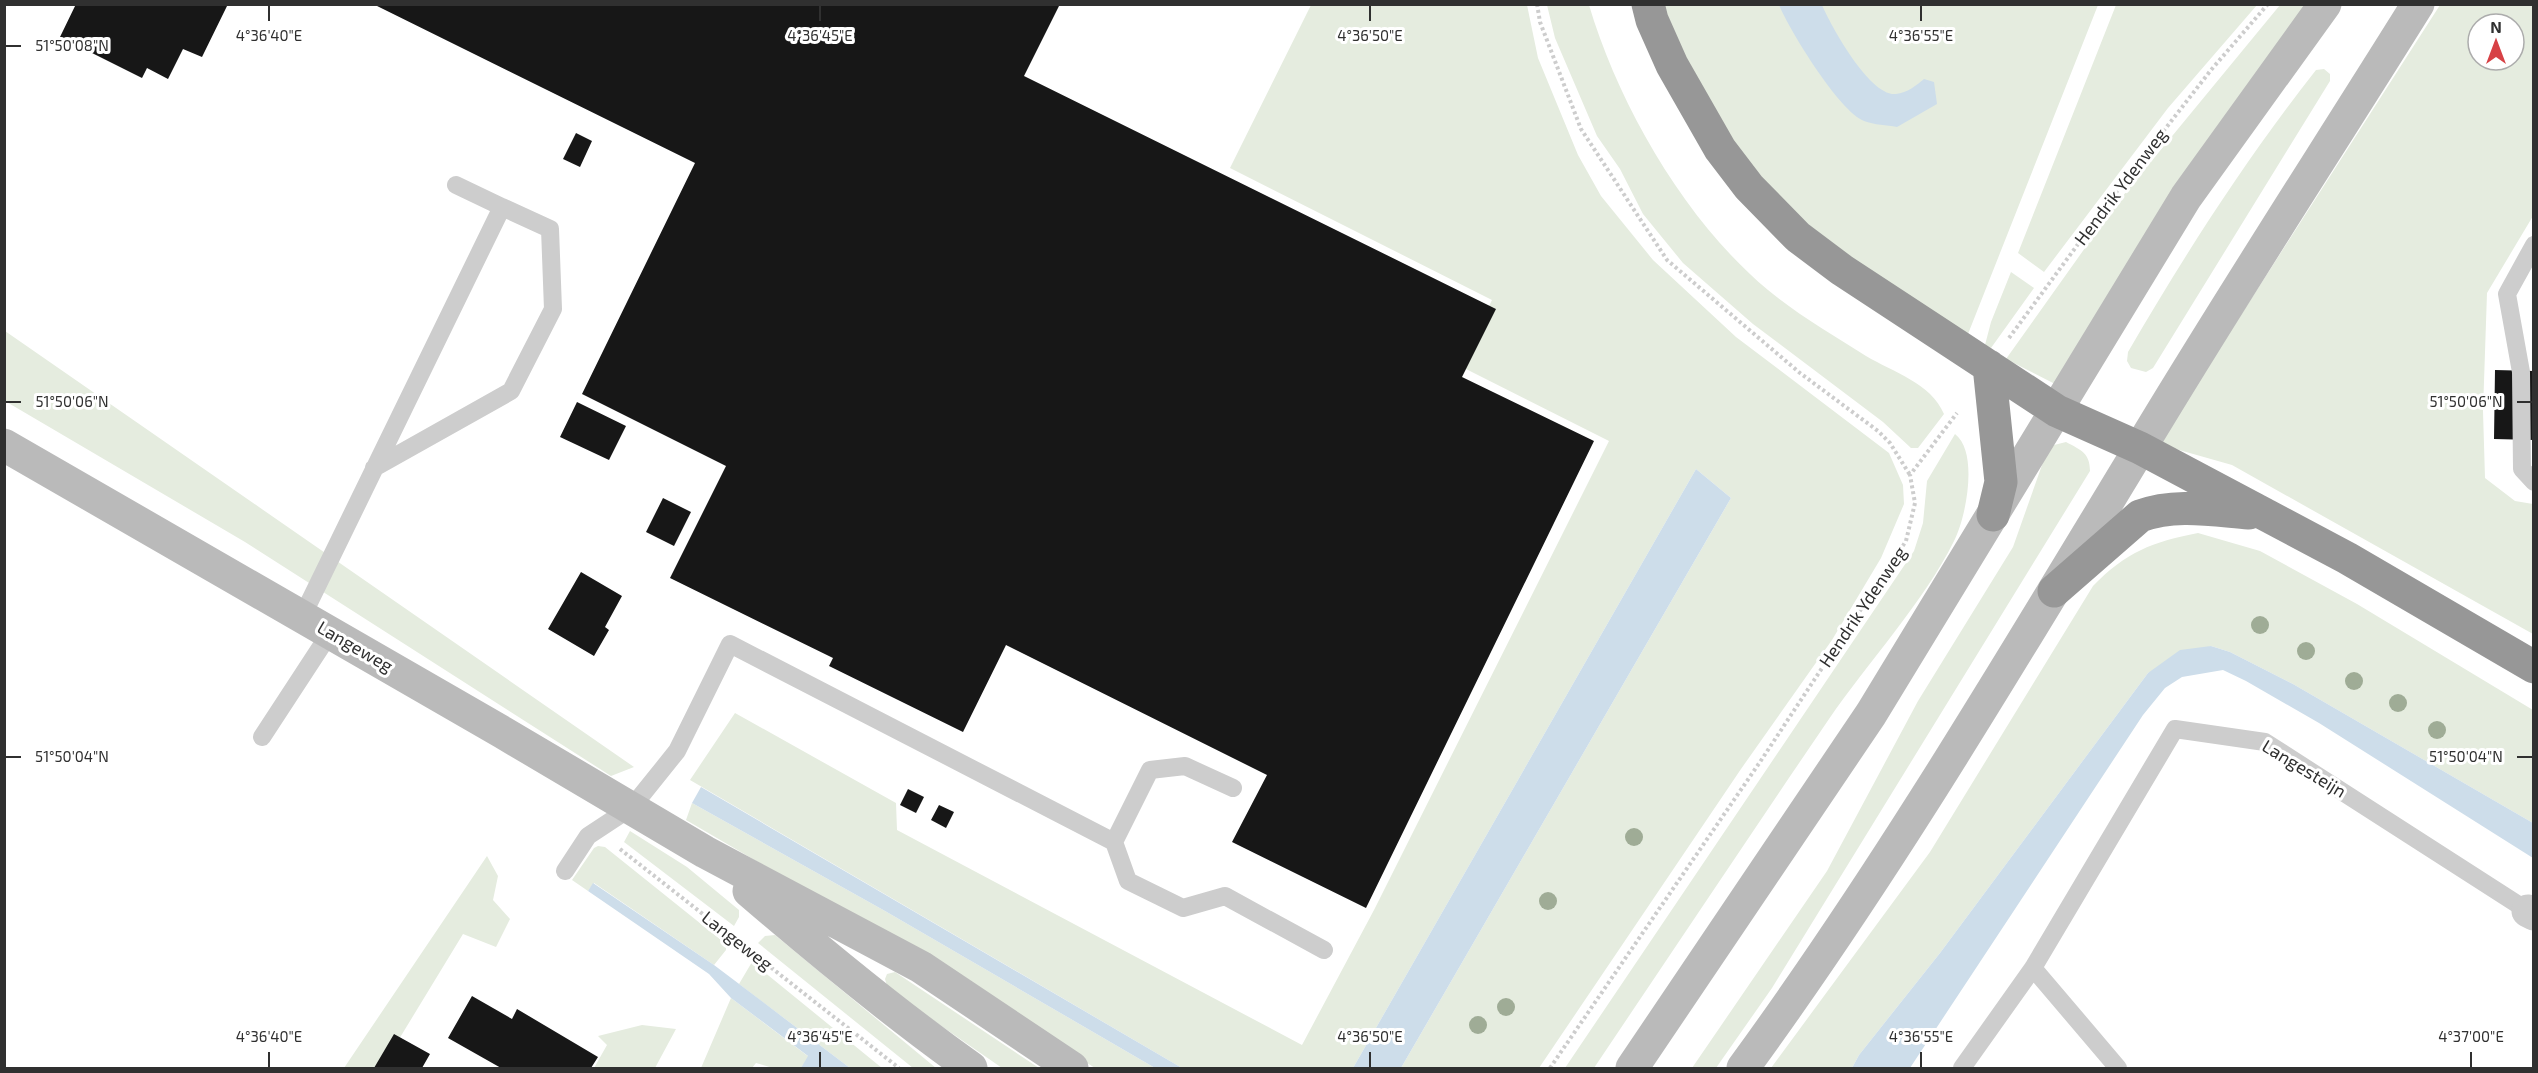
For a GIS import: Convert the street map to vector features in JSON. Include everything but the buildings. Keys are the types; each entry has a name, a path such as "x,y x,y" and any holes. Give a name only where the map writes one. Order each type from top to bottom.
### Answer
{"highway":[{"path":"1648,4 1652,20 1681,83 1720,149 1749,187 1798,237 1842,270 2057,411 2140,448 2347,558 2534,667"},
{"path":"1989,366 2001,482 1993,515"},
{"path":"2054,591 2140,516 2156,510 2196,508 2262,514"}],"main road":[{"path":"1632,1068 1871,714 2186,197 2325,4"},
{"path":"1743,1068 1816,967 1902,834 2418,4"},
{"name":"Langeweg","path":"4,444 632,807 705,852 921,967 1072,1068"},
{"name":"Langeweg","path":"705,852 835,966 971,1068"}],"lane":[{"path":"374,468 511,391 553,309 550,229 456,185"},
{"path":"302,617 502,207"},
{"path":"2534,245 2507,294 2521,372 2522,469 2534,482"},
{"path":"262,737 330,633"},
{"path":"566,871 588,836 632,807 677,751 729,644 1114,842 1128,881 1182,908 1224,896 1324,950"},
{"name":"Langesteijn","path":"1962,1068 2033,968 2175,729 2265,742 2531,912"},
{"path":"1114,842 1150,770 1185,766 1233,788"},
{"path":"2033,968 2118,1068"}],"path":[{"path":"1537,4 1540,22 1581,129 1667,260 1800,374 1878,431 1890,443 1910,475"},
{"name":"Hendrik Ydenweg","path":"1550,1068 1753,771 1906,541 1915,503 1910,475 2123,183 2211,70 2268,4"},
{"name":"Langeweg","path":"597,831 898,1068"}],"shaded area":[{"path":"1311,5 1527,5 1538,58 1578,155 1601,196 1653,260 1736,337 1889,453 1903,485 1904,504 1881,558 1832,640 1741,769 1539,1068 1401,1068 1731,498 1696,469 1353,1068 1182,1068 690,780 735,713 896,803 897,830 1302,1045 1374,910 1609,441 1460,366 1492,300 1230,168"},
{"path":"1547,5 1589,5 1618,83 1659,160 1683,197 1738,262 1791,308 1866,356 1921,386 1938,403 1944,414 1918,448 1911,448 1883,422 1753,324 1683,263 1643,214 1620,169 1597,136 1555,38"},
{"path":"1654,5 2098,5 1968,334 1838,253 1731,152"},
{"path":"2116,5 2257,5 2168,108 2044,272 2018,253"},
{"path":"2280,5 2312,5 2055,384 2006,359 2117,203"},
{"path":"2440,5 2533,5 2533,216 2487,293 2483,411 2485,478 2515,501 2533,504 2533,634 2232,465 2158,444"},
{"path":"2324,69 2330,74 2330,81 2153,368 2146,372 2131,368 2127,361 2128,352 2194,243 2290,104 2316,70"},
{"path":"2011,272 2034,288 1991,348 1985,345 1991,322"},
{"path":"5,331 634,767 611,776 245,542 5,401"},
{"path":"1955,434 1967,455 1968,486 1963,517 1942,564 1912,609 1844,697 1594,1068 1565,1068 1914,551 1923,523 1927,481"},
{"path":"2066,442 2086,456 2090,471 1772,988 1716,1068 1692,1068 1827,871 1918,701 2013,547 2047,451 2054,445"},
{"path":"2198,533 2260,551 2357,604 2533,710 2533,823 2293,684 2230,652 2211,646 2148,673 1940,953 1859,1055 1852,1068 1771,1068 1930,852 2093,586 2117,565 2141,550 2167,540"},
{"path":"692,803 885,911 1155,1068 1095,1068 906,948 686,820"},
{"path":"630,831 687,867 739,910 739,917 734,926 624,842"},
{"path":"605,847 726,944 726,950 714,965 594,883 588,891 572,880 594,848"},
{"path":"487,856 498,876 493,900 510,919 496,947 463,934 393,1049 401,1054 402,1068 344,1068"},
{"path":"775,935 936,1068 913,1068 758,943 765,936"},
{"path":"752,962 882,1068 850,1068 739,984"},
{"path":"895,972 1039,1068 1002,1068 888,989 885,979 887,974"},
{"path":"731,998 809,1057 801,1068 773,1068 756,1063 752,1068 701,1068"},
{"path":"642,1025 676,1029 655,1068 594,1068 607,1045 598,1036"}],"water":[{"path":"1779,5 1822,5 1853,58 1875,84 1886,92 1896,94 1908,90 1924,79 1934,82 1937,104 1897,127 1864,121 1854,114 1829,87 1793,33"},
{"path":"1696,469 1731,498 1401,1068 1353,1068"},
{"path":"2211,646 2230,652 2293,684 2533,823 2533,858 2319,723 2246,681 2223,670 2182,677 2165,688 2143,715 1910,1068 1852,1068 1859,1055 1940,953 2148,673 2180,650"},
{"path":"701,787 1182,1068 1155,1068 885,911 692,803"},
{"path":"593,883 714,965 850,1068 801,1068 808,1056 731,998 709,974 588,891"}]}
